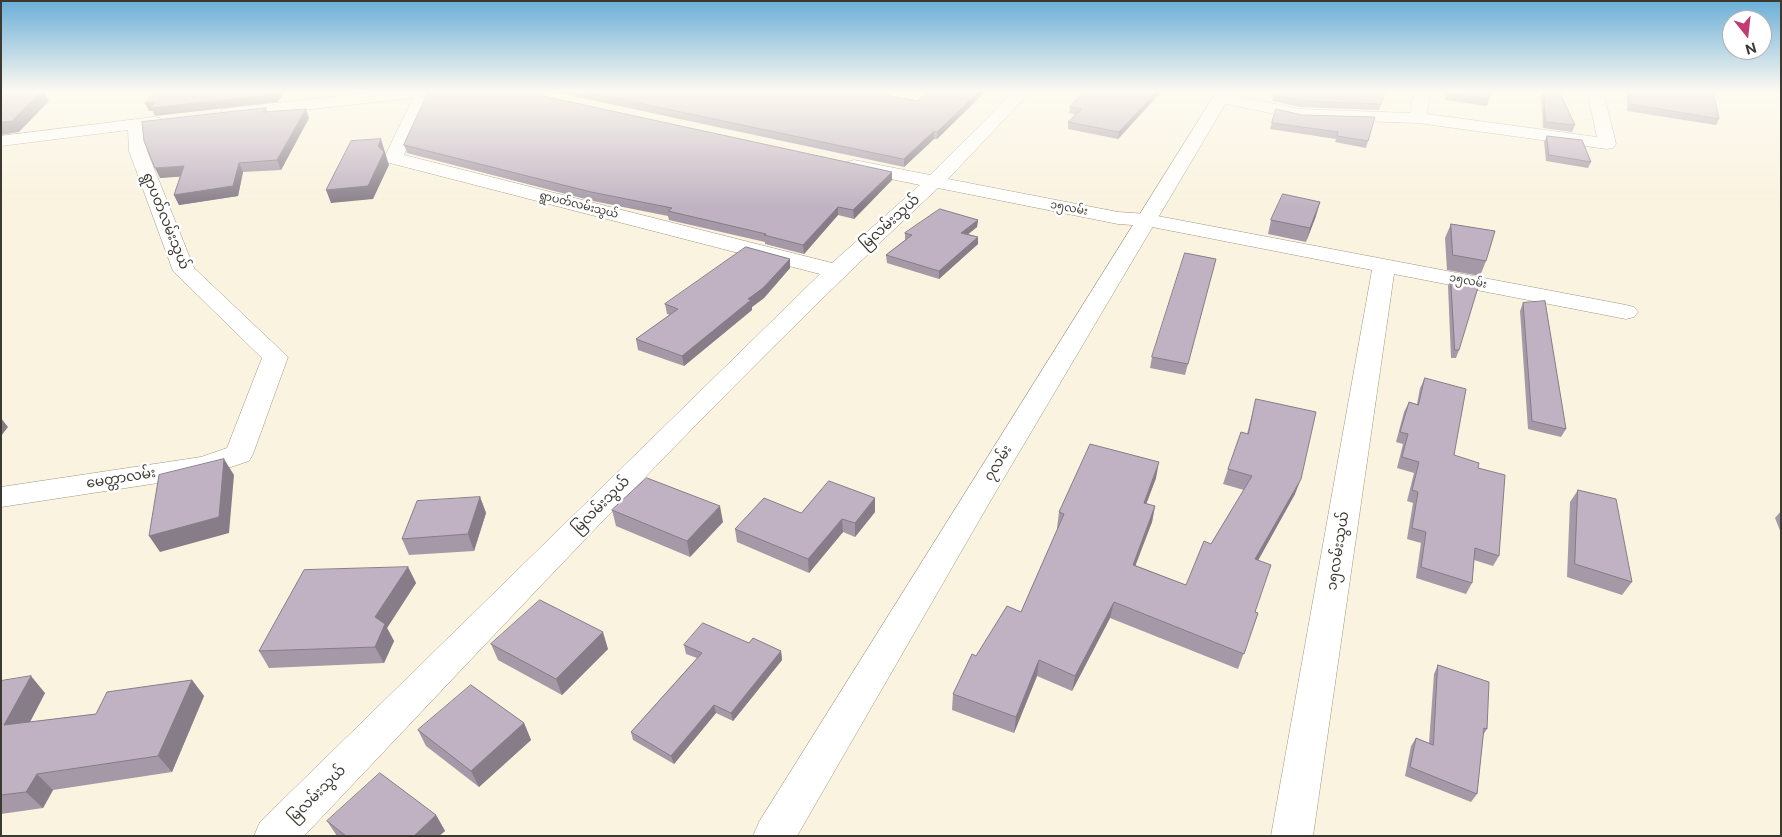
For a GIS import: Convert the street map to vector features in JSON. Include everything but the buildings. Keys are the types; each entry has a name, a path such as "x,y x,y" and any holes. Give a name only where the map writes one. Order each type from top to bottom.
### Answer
{"street":[{"path":"1,141 88,130"},
{"name":"ရွာပတ်လမ်းသွယ်","path":"136,130 138,151 184,271 275,357 239,454"},
{"name":"ရွာပတ်လမ်းသွယ်","path":"406,130 393,158 836,271"},
{"name":"မြလမ်းသွယ်","path":"275,836 836,271 934,182 985,130"},
{"name":"၇လမ်း","path":"774,836 985,484 1202,130"},
{"path":"1506,130 1607,144 1604,130"},
{"name":"၁၅လမ်း","path":"837,162 1118,218 1147,220 1626,312"},
{"name":"၁၅လမ်းသွယ်","path":"1292,836 1384,266"},
{"name":"မေတ္တာလမ်း","path":"1,497 204,466 239,454"}]}
